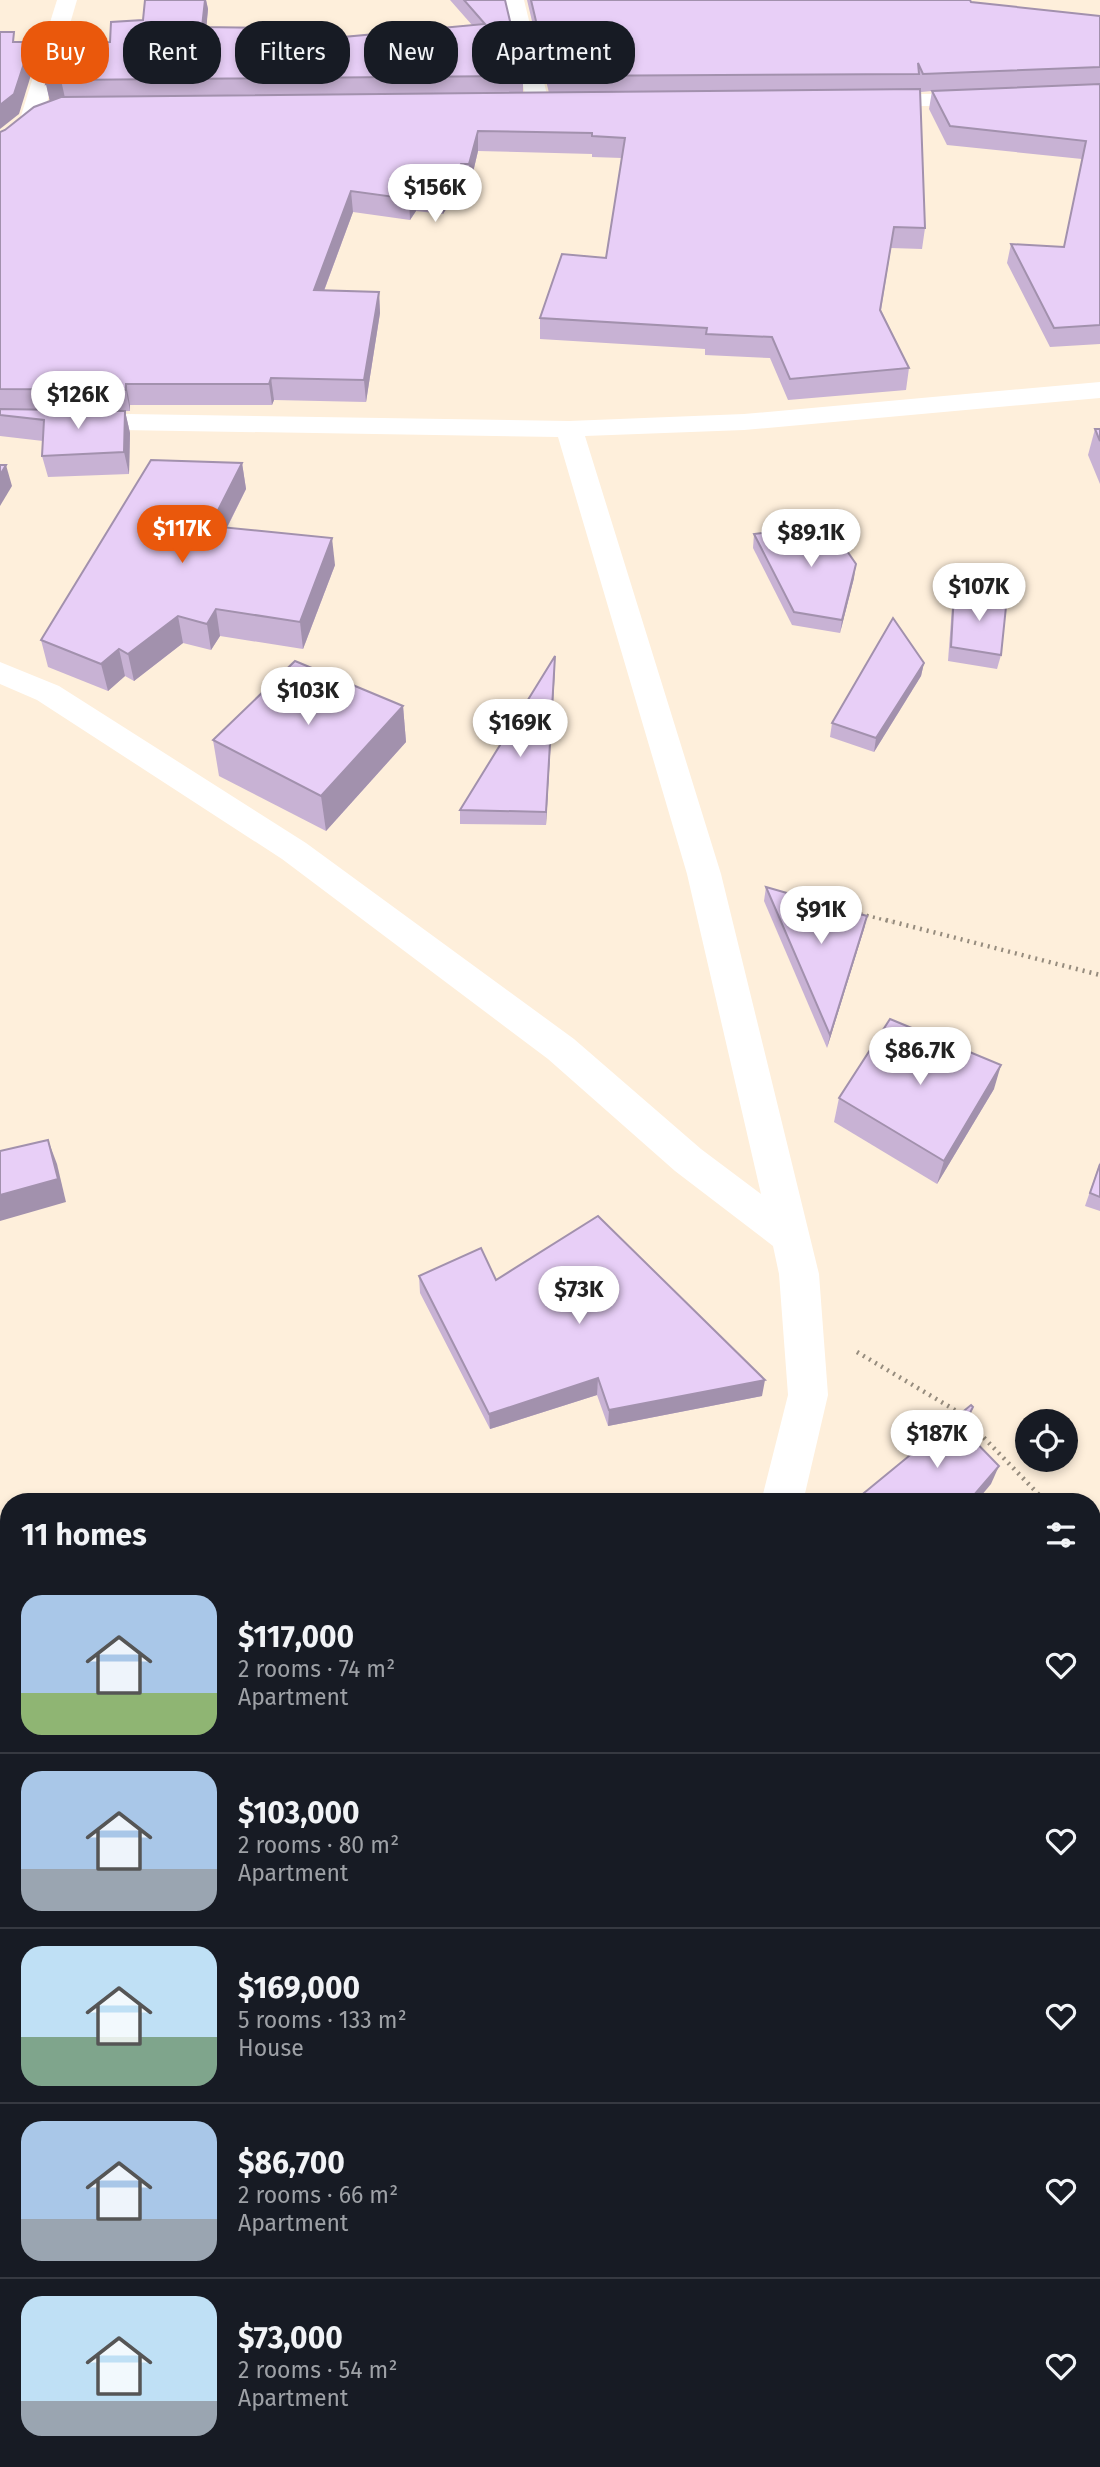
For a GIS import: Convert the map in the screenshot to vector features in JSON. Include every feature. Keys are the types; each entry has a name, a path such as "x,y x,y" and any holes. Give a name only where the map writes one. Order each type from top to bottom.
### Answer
{"street":[{"path":"57,110 23,124 67,0"},
{"path":"514,0 538,103"},
{"path":"851,101 1000,100"},
{"path":"511,103 565,103"},
{"path":"0,420 569,429 744,422 1100,390"},
{"path":"569,429 704,874 742,1044 799,1274 808,1395 784,1493"},
{"path":"0,672 48,693 294,850 561,1049 688,1160 791,1238"}],"path":[{"path":"849,911 1100,975"},
{"path":"802,1320 960,1413 1037,1493"}],"building":[{"path":"145,0 205,0 203,21 127,21 143,20"},
{"path":"464,0 505,0 510,21 482,21"},
{"path":"531,0 970,0 1100,16 1100,67 923,74 918,63 919,74 635,76 635,21 536,21"},
{"path":"123,21 123,79 109,80 111,22"},
{"path":"472,25 472,76 458,77 458,26"},
{"path":"221,27 235,27 235,78 221,79"},
{"path":"0,32 14,32 13,42 21,42 21,73 14,94 0,105"},
{"path":"364,35 364,77 350,77 350,36"},
{"path":"1100,84 1100,325 1054,328 1011,244 1064,247 1086,141 950,126 932,91"},
{"path":"920,89 925,228 894,227 880,310 909,368 790,379 772,337 706,334 707,328 540,318 562,254 606,258 625,138 592,136 592,133 478,131 469,164 461,164 442,193 415,190 409,199 351,191 314,290 379,292 364,380 271,378 269,384 126,384 126,390 0,389 0,132 34,107 61,97"},
{"path":"0,409 125,411 124,452 42,456 44,420 0,415"},
{"path":"151,460 242,463 210,526 332,538 300,622 216,609 207,624 178,616 128,654 119,649 101,664 41,640"},
{"path":"829,525 856,564 842,620 794,612 754,534"},
{"path":"954,593 1007,597 1001,655 951,647"},
{"path":"893,618 924,663 876,738 832,723"},
{"path":"555,656 546,812 460,810"},
{"path":"295,661 403,706 321,796 213,740"},
{"path":"766,887 867,916 830,1035"},
{"path":"890,1019 1001,1065 944,1161 839,1098"},
{"path":"48,1140 58,1179 0,1195 0,1151"},
{"path":"1100,1164 1100,1197 1090,1193"},
{"path":"598,1216 765,1380 609,1410 598,1378 489,1414 419,1276 481,1248 496,1280"},
{"path":"971,1405 973,1407 962,1428 999,1466 976,1493 864,1493"}]}
